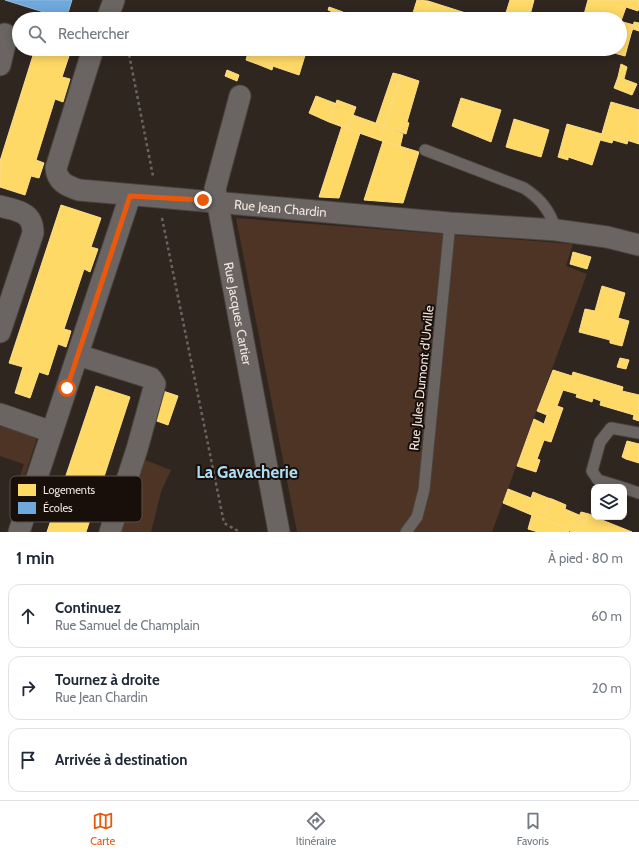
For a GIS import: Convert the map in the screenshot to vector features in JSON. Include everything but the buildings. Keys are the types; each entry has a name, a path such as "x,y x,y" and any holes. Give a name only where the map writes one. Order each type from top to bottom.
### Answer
{"street":[{"path":"110,12 114,0"},
{"path":"0,65 8,33"},
{"name":"Rue Jean Chardin","path":"91,56 57,161 57,175 62,183 79,190 130,196 216,202 450,223 556,230 607,237 639,245"},
{"name":"Rue Jacques Cartier","path":"240,96 215,189 216,202 279,532"},
{"path":"37,476 130,196"},
{"path":"0,206 25,214 31,219 33,225 33,232 0,332"},
{"path":"78,354 151,378 155,384 128,476"},
{"path":"0,414 52,432"},
{"path":"19,532 22,522"},
{"path":"110,532 113,522"}],"lane":[{"path":"425,150 524,188 535,195 546,207 556,230"},
{"name":"Rue Jules Dumont d'Urville","path":"406,532 417,517 424,490 450,223"},
{"path":"612,484 598,480 592,471 600,442 611,428 639,433"},
{"path":"627,488 639,493"}],"path":[{"path":"129,56 224,523 240,532"}],"shaded area":[{"path":"236,218 573,244 566,266 587,274 492,532 297,532"},
{"path":"0,426 37,438 25,476 20,476 24,464 0,456"},
{"path":"140,458 171,470 161,492 151,532 116,532 119,522 142,522 142,476 134,476"}],"district":[{"name":"La Gavacherie","path":"247,472"}],"route":[{"path":"67,388 130,196 203,200"}]}
